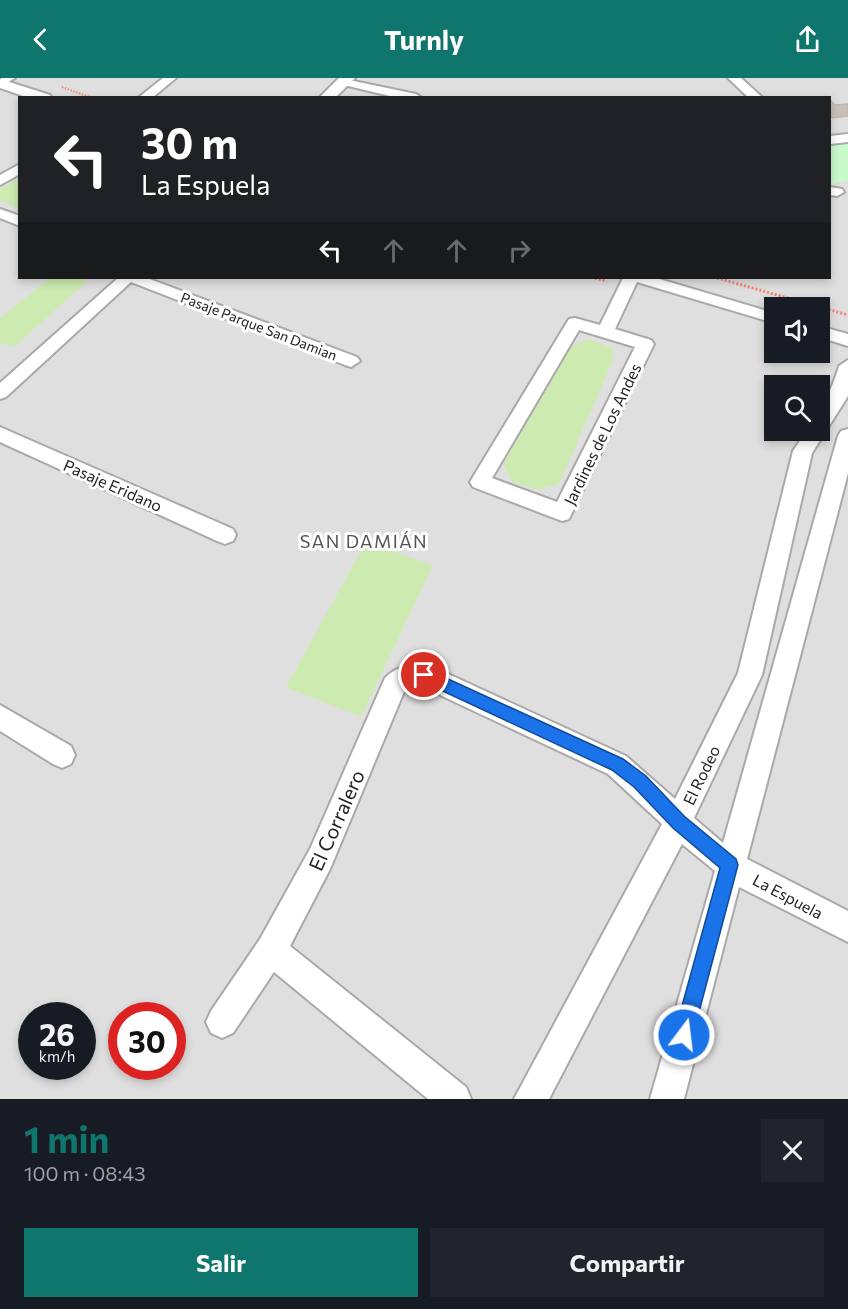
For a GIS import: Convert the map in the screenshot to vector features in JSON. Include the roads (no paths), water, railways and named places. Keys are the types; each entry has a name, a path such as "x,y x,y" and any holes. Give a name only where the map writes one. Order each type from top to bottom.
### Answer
{"street":[{"path":"0,84 9,78"},
{"path":"147,96 170,78"},
{"path":"734,78 755,96"},
{"path":"328,96 346,80 408,96"},
{"path":"0,84 39,96"},
{"path":"831,140 848,138"},
{"path":"0,181 18,169"},
{"path":"0,213 18,221"},
{"path":"0,393 127,279"},
{"name":"Pasaje Parque San Damian","path":"137,279 351,361"},
{"path":"605,332 631,279"},
{"path":"644,279 764,315"},
{"name":"Jardines de Los Andes","path":"574,323 605,332 645,344 562,513 480,482 574,323"},
{"path":"830,334 848,340"},
{"name":"El Rodeo","path":"830,412 842,392 848,366"},
{"name":"Pasaje Eridano","path":"0,434 225,535"},
{"path":"667,1099 848,435"},
{"name":"El Rodeo","path":"531,1099 678,822 750,675 803,451 811,441"},
{"name":"La Espuela","path":"394,686 400,679 424,675 607,760 640,782 678,822 730,865 848,927"},
{"name":"El Corralero","path":"222,1022 271,950 320,859 394,686"},
{"path":"0,717 62,754"},
{"path":"271,950 454,1099"}],"district":[{"name":"SAN DAMIÁN","path":"364,541"}]}
